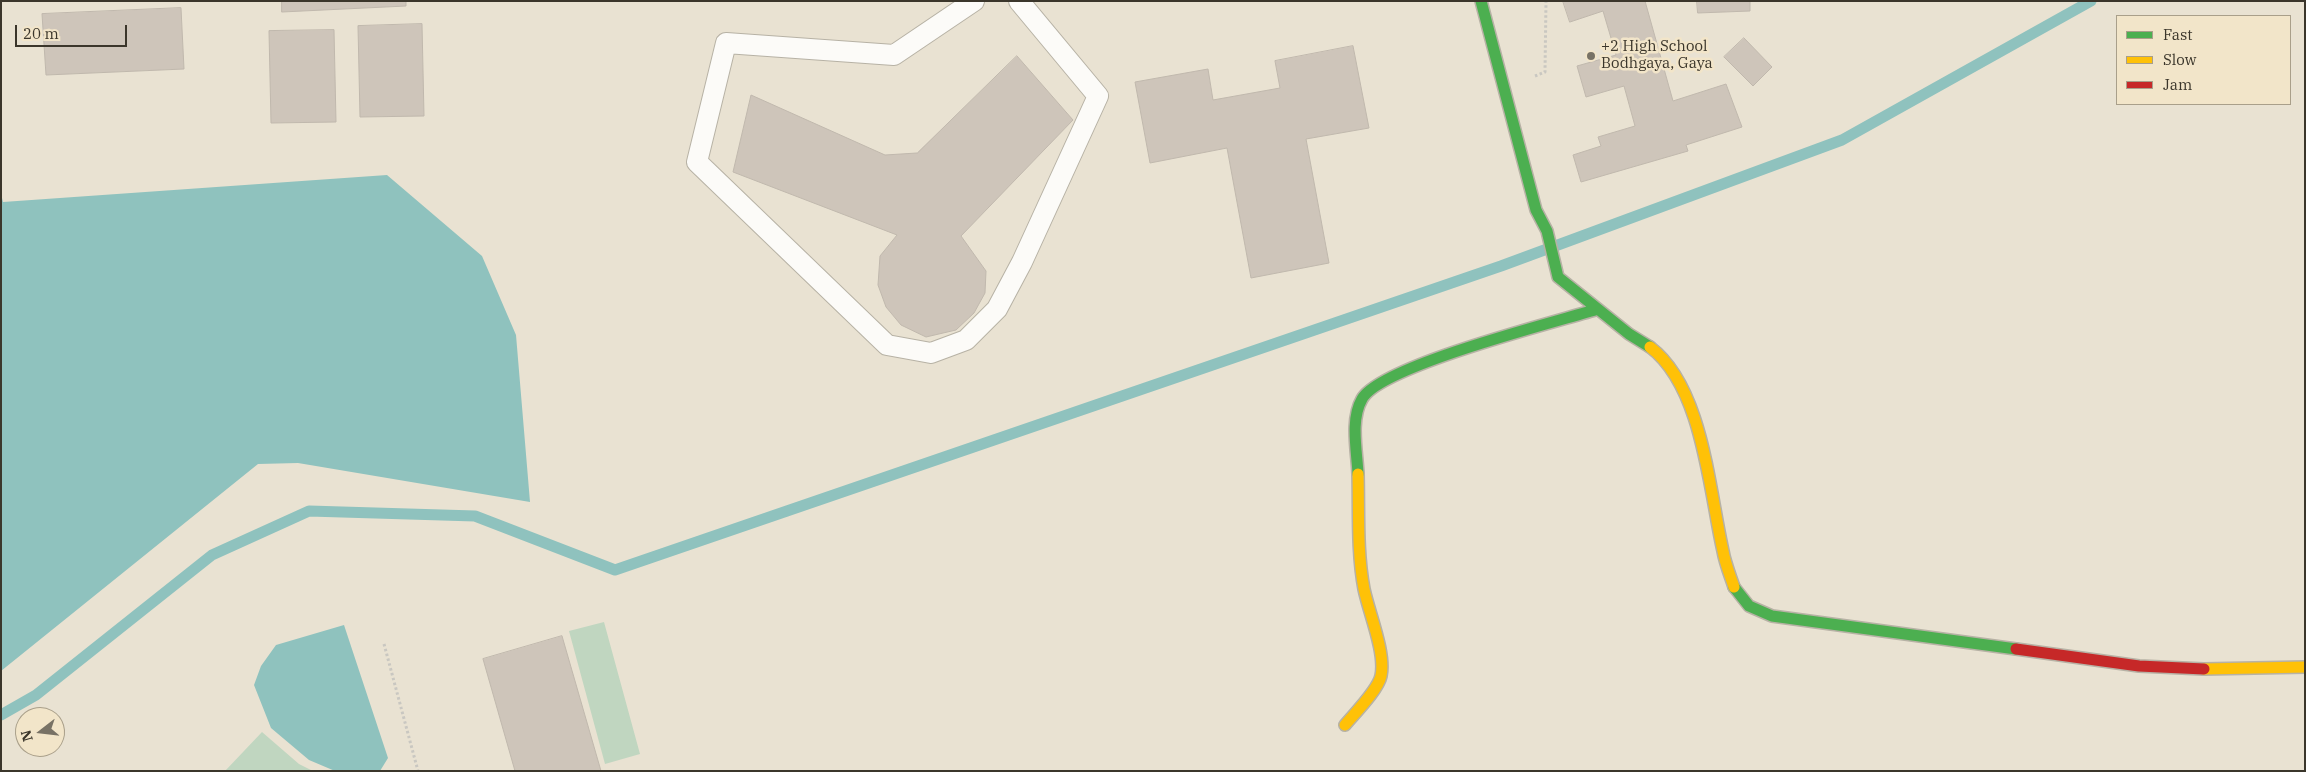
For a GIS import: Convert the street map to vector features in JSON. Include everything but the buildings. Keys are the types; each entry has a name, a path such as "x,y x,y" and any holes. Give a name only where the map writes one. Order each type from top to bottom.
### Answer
{"street":[{"path":"1480,1 1536,210 1546,231 1558,277 1629,334 1652,349 1670,367 1686,396 1697,426 1708,469 1723,553 1736,589 1749,606 1772,616 2139,666 2213,670 2305,667"},
{"path":"1344,725 1369,696 1381,676 1379,647 1364,589 1360,558 1356,416 1362,398 1376,385 1437,357 1598,309"}],"lane":[{"path":"974,1 894,55 726,42 697,162 887,345 931,353 966,340 997,309 1022,262 1098,96 1019,1"}],"path":[{"path":"1503,85 1545,72 1546,1"},
{"path":"384,644 418,771"}],"green space":[{"path":"604,622 640,754 605,764 569,631"},
{"path":"262,732 299,764 313,771 225,771"}],"water":[{"path":"387,175 482,256 516,335 530,502 298,463 258,464 1,671 1,194 3,202"},
{"path":"344,625 388,758 380,771 335,771 309,760 271,728 254,685 261,666 276,645"}],"waterway":[{"path":"1,715 36,695 212,555 309,511 475,516 615,570 1501,266 1842,140 2091,1"}],"traffic: fast":[{"path":"1481,1 1536,210 1547,231 1558,277 1629,334 1650,347"},
{"path":"1358,474 1355,436 1356,416 1362,399 1376,386 1434,359 1471,346 1598,309"},
{"path":"1734,587 1749,606 1772,616 2016,649"}],"traffic: slow":[{"path":"1650,347 1668,365 1682,387 1693,413 1708,470 1724,556 1734,587"},
{"path":"1345,725 1376,688 1381,676 1382,667 1379,645 1366,599 1362,575 1359,546 1358,474"},
{"path":"2204,669 2305,667"}],"traffic: jam":[{"path":"2016,649 2139,666 2204,669"}],"place":[{"name":"+2 High School Bodhgaya, Gaya","path":"1591,56"}]}
